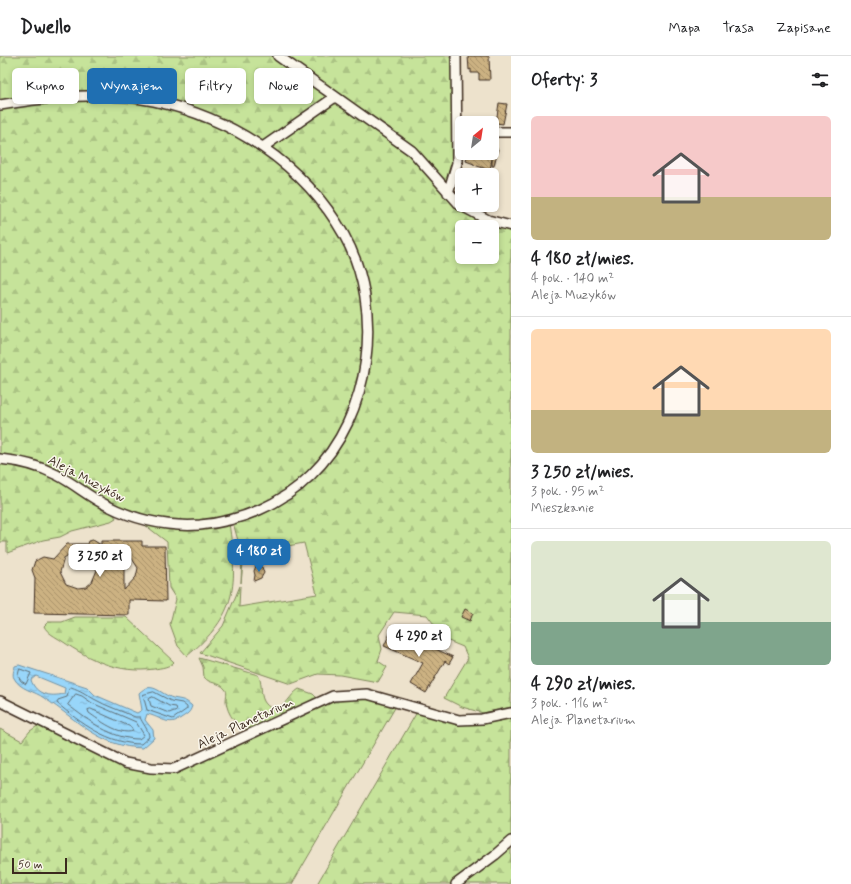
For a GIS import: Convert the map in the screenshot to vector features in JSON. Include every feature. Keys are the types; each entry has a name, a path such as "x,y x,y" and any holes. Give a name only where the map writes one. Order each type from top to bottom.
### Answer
{"street":[{"path":"278,56 412,151 424,162 448,193 460,205 488,220 511,226"},
{"path":"456,56 459,116"},
{"name":"Aleja Muzyków","path":"0,105 68,97 140,99 168,105 209,118 236,131 263,147 294,172 324,204 348,243 359,271 364,290 367,314 367,340 363,375 358,397 341,435 317,469 296,489 247,516 218,523 187,526 159,523 132,516 108,506 46,470 19,462 0,459"},
{"path":"263,147 334,97"},
{"path":"499,132 511,132"},
{"path":"448,193 457,160"},
{"name":"Aleja Planetarium","path":"0,701 125,763 150,768 174,769 333,696 367,694 459,720 482,719 511,713"},
{"path":"456,884 511,841"}],"green space":[{"path":"0,56 278,56 296,68 254,68 254,104 313,104 313,80 399,138 455,202 455,212 476,212 496,220 455,220 455,264 499,264 499,221 511,226 511,707 483,713 462,707 444,698 468,658 463,647 441,638 440,632 427,615 394,612 379,635 382,649 378,661 387,667 378,682 340,675 318,674 291,684 200,653 223,626 240,586 239,607 317,594 304,543 244,554 241,583 242,555 232,519 174,523 119,509 58,474 0,458"},
{"path":"284,56 453,56 455,162 447,186 403,137 313,76 313,68 302,68"},
{"path":"0,461 45,472 114,515 116,518 111,521 72,531 60,537 43,540 7,553 7,542 0,542"},
{"path":"146,522 229,523 233,564 233,581 230,597 225,612 216,626 204,641 187,656 178,646 170,624 176,599 169,588 167,542 145,525"},
{"path":"75,617 126,617 174,662 162,668 141,670 105,664 83,654 52,635 44,626 48,622 62,622"},
{"path":"199,658 258,675 264,702 273,709 285,704 299,689 313,694 317,698 250,730 245,729 234,720 228,711 226,690 220,685 209,681 204,677 203,667"},
{"path":"365,698 396,706 292,884 0,884 0,729 22,741 30,731 39,725 124,764 174,772 192,766 331,700"},
{"path":"417,712 447,721 511,716 511,836 451,884 317,884"},
{"path":"511,845 511,884 462,884"}],"water":[{"path":"19,665 87,687 95,695 137,713 142,710 139,693 148,688 156,689 168,696 185,701 192,706 187,714 172,722 147,714 145,720 153,730 154,738 143,748 114,743 101,738 56,706 20,685 13,677 15,666","holes":["36,676 65,688 64,694 44,694 36,689 31,680"]}],"building":[{"path":"468,56 489,56 490,80 479,80 479,73 471,73 471,69 469,70"},
{"path":"499,103 507,104 503,124 499,123 499,116 497,116"},
{"path":"492,160 490,168 484,168 466,161"},
{"path":"492,160 495,160 494,166 492,166"},
{"path":"93,540 101,545 101,541 142,541 142,546 165,546 166,601 129,600 129,615 34,613 35,578 32,570 35,561 43,557 53,559 67,544 87,544 88,541","holes":["124,546 138,568 136,577 124,590","78,552 90,556 97,570 92,582 86,587 78,588 66,584 60,572 64,558 71,553"]},
{"path":"256,566 262,567 264,573 261,578 254,581 254,571"},
{"path":"465,609 473,613 470,621 461,617"},
{"path":"392,629 453,657 449,664 445,661 426,693 411,684 423,663 384,646"}]}
